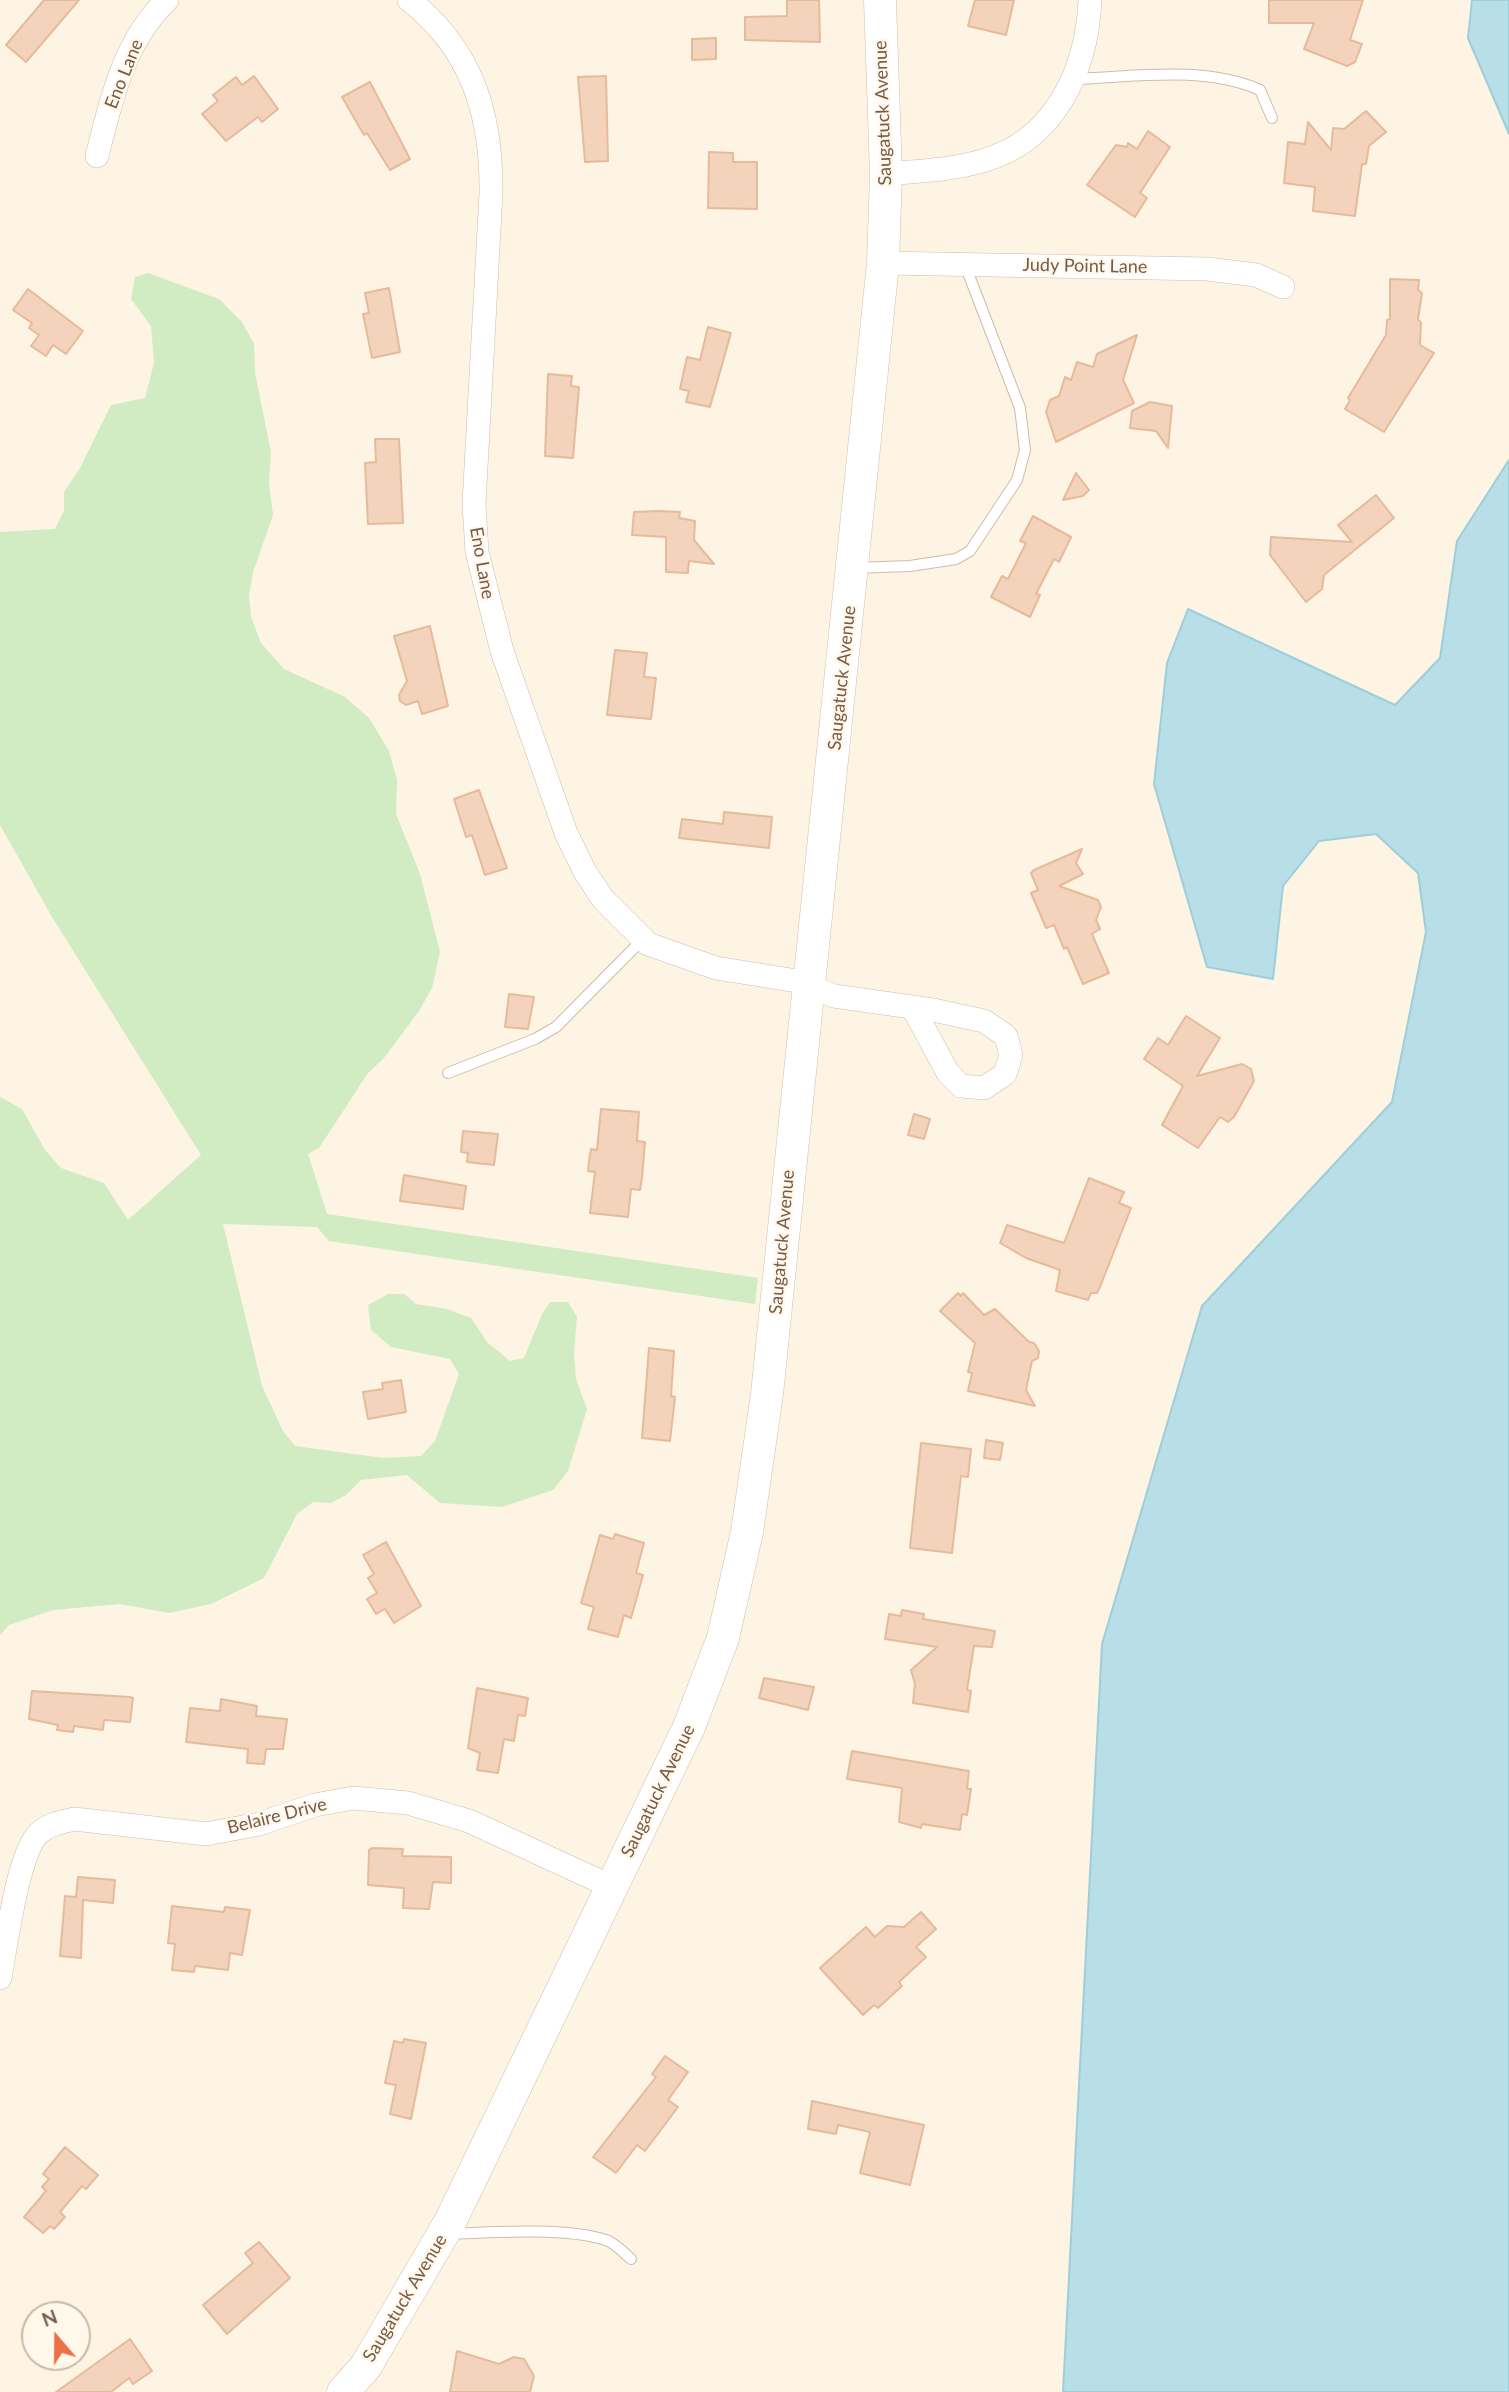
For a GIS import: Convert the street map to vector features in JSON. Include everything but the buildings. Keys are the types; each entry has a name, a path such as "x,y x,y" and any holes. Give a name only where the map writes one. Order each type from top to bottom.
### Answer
{"main road":[{"name":"Saugatuck Avenue","path":"343,2392 366,2366 443,2235 690,1727 723,1638 747,1532 767,1394 854,568 883,263 886,174 880,0"}],"street":[{"name":"Eno Lane","path":"97,156 111,101 127,58 145,27 167,0"},
{"name":"Eno Lane","path":"409,0 451,41 469,71 483,104 491,148 490,222 474,504 477,552 492,618 570,843 599,893 642,940 655,948 716,968 809,986 834,996 914,1008"},
{"path":"886,174 980,162 1001,155 1038,130 1069,92 1088,33 1090,0"},
{"name":"Judy Point Lane","path":"883,263 1207,269 1256,275 1283,288"},
{"name":"Belaire Drive","path":"0,1978 25,1857 38,1834 55,1823 74,1819 135,1823 206,1834 259,1824 315,1805 354,1798 408,1803 469,1821 612,1887"}],"lane":[{"path":"1073,79 1184,75 1242,82 1260,90 1272,118"},
{"path":"854,568 910,566 956,559 970,551 1017,480 1025,450 1020,408 964,264"},
{"path":"447,1073 535,1039 556,1027 642,940"},
{"path":"443,2235 510,2231 581,2235 608,2240 631,2259"}],"green space":[{"path":"148,273 219,299 242,322 254,344 255,373 271,452 269,482 273,515 253,572 249,596 251,617 261,643 284,669 345,697 369,718 389,751 397,780 396,814 420,874 440,952 432,988 419,1011 384,1058 368,1073 319,1148 308,1154 327,1214 758,1278 755,1304 329,1241 317,1227 223,1224 262,1386 283,1431 295,1446 383,1458 421,1456 435,1441 459,1374 450,1359 391,1347 371,1330 368,1305 388,1294 404,1294 416,1304 447,1309 471,1318 487,1342 510,1361 524,1358 542,1314 550,1302 568,1302 577,1317 574,1353 576,1379 587,1409 568,1471 553,1490 502,1507 440,1503 407,1475 361,1480 346,1495 331,1503 313,1502 297,1514 264,1578 211,1604 169,1613 120,1604 53,1610 9,1625 0,1635 0,1097 22,1109 45,1150 61,1168 104,1183 128,1220 201,1155 52,917 0,825 0,532 55,529 64,511 64,492 80,468 111,405 145,398 154,363 151,326 131,299 135,277"}],"water":[{"path":"1472,0 1509,0 1509,134 1468,38"},
{"path":"1509,460 1509,2392 1063,2392 1102,1644 1202,1306 1392,1102 1426,932 1418,873 1376,834 1319,841 1283,886 1273,979 1207,967 1154,784 1167,663 1188,609 1395,705 1440,658 1457,541"}]}
